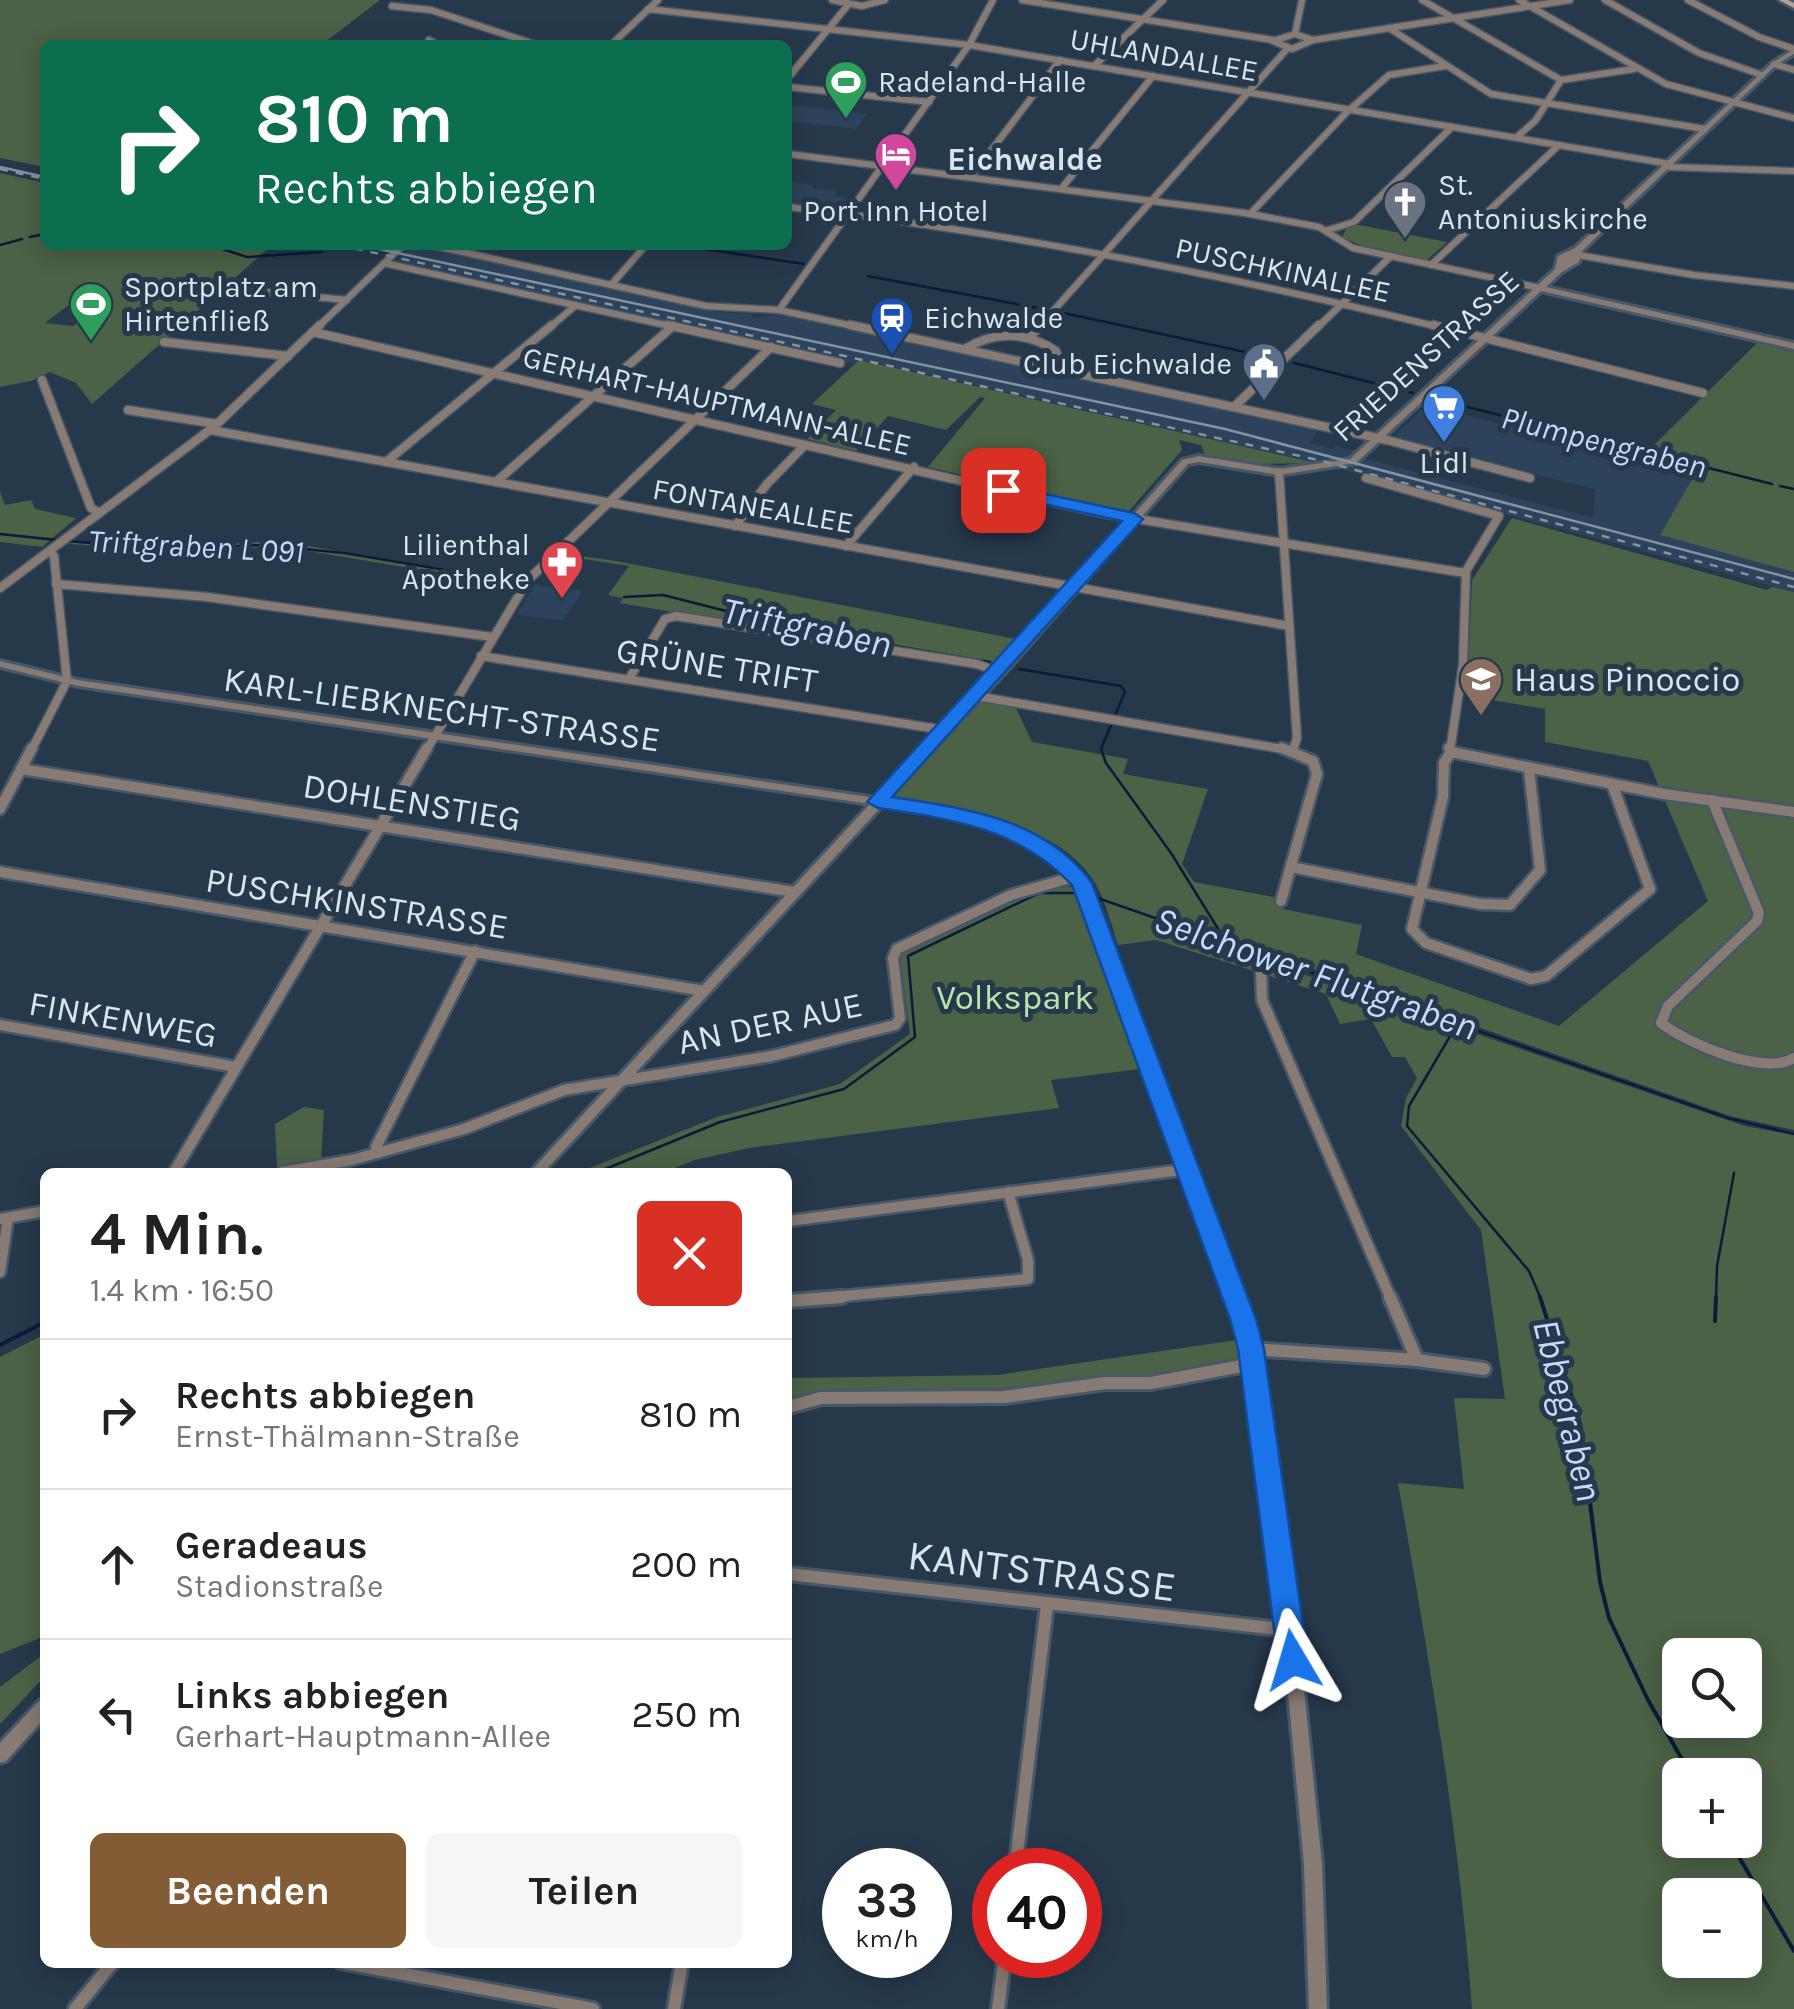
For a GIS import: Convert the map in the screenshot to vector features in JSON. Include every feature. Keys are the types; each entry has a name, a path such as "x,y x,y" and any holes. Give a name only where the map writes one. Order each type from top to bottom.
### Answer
{"main road":[{"path":"1784,0 1794,6"}],"street":[{"path":"615,40 658,0"},
{"path":"832,0 848,5 885,0"},
{"path":"779,310 969,45 993,0"},
{"path":"1022,0 1273,40 1287,49"},
{"path":"1094,66 1162,0"},
{"path":"1295,34 1302,0"},
{"path":"1422,0 1561,80 1635,69"},
{"path":"1519,0 1635,69 1677,88 1794,118"},
{"path":"1030,337 1287,49 1313,40 1570,0"},
{"path":"1605,0 1711,59 1762,75"},
{"path":"1688,0 1759,37 1794,50"},
{"path":"792,73 848,5"},
{"path":"392,6 442,10 493,34 518,40"},
{"name":"UHLANDALLEE","path":"648,9 969,45 1689,168 1794,172"},
{"path":"1389,28 1489,93 1706,129"},
{"path":"1273,40 1295,34 1313,40"},
{"name":"FRIEDENSTRASSE","path":"1134,519 1185,462 1199,460 1279,472 1353,461 1572,263 1578,252 1762,75 1794,50"},
{"path":"971,177 1060,60"},
{"path":"1774,64 1794,70"},
{"path":"1250,214 1350,109 1390,75 1446,66"},
{"path":"1062,188 1153,76"},
{"path":"1516,138 1536,121 1561,80"},
{"path":"792,87 929,102"},
{"path":"792,155 1152,200 1328,230 1354,222 1452,127"},
{"path":"1431,265 1559,145"},
{"name":"PUSCHKINALLEE","path":"792,207 1102,255 1342,304 1703,393"},
{"path":"1328,230 1341,244 1794,346"},
{"path":"0,588 213,427 398,250"},
{"path":"454,250 716,308 779,310 1235,406 1380,438 1530,478"},
{"path":"611,285 642,250"},
{"path":"1578,252 1708,277 1794,286"},
{"path":"1235,406 1391,256"},
{"path":"384,264 840,362"},
{"path":"224,288 347,300"},
{"path":"386,462 576,305"},
{"path":"496,482 673,326"},
{"name":"GERHART-HAUPTMANN-ALLEE","path":"314,332 1134,519 1465,573"},
{"path":"965,349 994,336 1030,337 1056,351 1059,363 1055,368"},
{"path":"164,342 288,356"},
{"path":"176,1168 527,582 771,347"},
{"path":"42,380 91,508 98,512"},
{"name":"FONTANEALLEE","path":"128,410 386,462 1288,626"},
{"path":"736,526 767,484 805,445"},
{"path":"846,546 915,467"},
{"path":"1279,472 1296,738 1292,750"},
{"path":"1366,478 1499,514 1465,573 1463,664 1448,746 1451,752"},
{"path":"540,1168 1002,668 1134,519"},
{"path":"0,809 67,681 54,556 58,545"},
{"path":"0,576 14,579"},
{"path":"56,584 208,598 492,637"},
{"path":"629,679 665,619 676,616 1002,668"},
{"name":"GRÜNE TRIFT","path":"481,656 944,730"},
{"name":"KARL-LIEBKNECHT-STRASSE","path":"0,664 67,681 966,815 1006,828 1043,847 1080,881"},
{"path":"976,696 1292,750 1314,762 1317,768 1281,901"},
{"path":"1451,752 1612,784 1794,812"},
{"path":"1451,752 1444,763 1443,797 1412,930 1419,939 1524,977 1546,976 1650,889 1612,784"},
{"path":"1291,867 1510,906 1540,870 1528,769"},
{"name":"DOHLENSTIEG","path":"21,770 794,892"},
{"path":"1712,800 1759,913 1757,921 1668,1006 1661,1023 1679,1035 1759,1062 1779,1064 1794,1058"},
{"name":"PUSCHKINSTRASSE","path":"0,872 704,991"},
{"path":"1080,881 1189,1168 1252,1357 1290,1630 1313,1864 1318,2009"},
{"name":"AN DER AUE","path":"622,1079 772,1056 895,1025 900,1018 893,958 897,949 1011,894 1080,881"},
{"path":"378,1153 376,1147 476,950"},
{"path":"1262,968 1262,1000 1417,1360"},
{"name":"FINKENWEG","path":"0,1024 236,1067"},
{"path":"302,1168 378,1153 464,1129 564,1090 622,1079"},
{"path":"792,1220 1189,1168"},
{"path":"792,1301 989,1286 1028,1278 1028,1260 1008,1192"},
{"path":"0,1272 4,1218 40,1212"},
{"path":"792,1406 821,1398 1004,1397 1105,1383 1151,1382 1252,1357 1417,1360 1484,1370"},
{"name":"KANTSTRASSE","path":"792,1574 1290,1630"},
{"path":"1018,1848 1047,1605"},
{"path":"0,1755 40,1711"},
{"path":"75,2009 108,1968"},
{"path":"372,1968 593,2009"},
{"path":"674,2009 681,1968"},
{"path":"998,2009 1001,1978"}],"shaded area":[{"path":"792,105 867,114 856,129 792,121"},
{"path":"792,182 851,198 840,209 792,204"},
{"path":"407,250 436,250 716,312 752,314 752,318 777,314 1318,430 1310,443 1357,451 1366,459 1593,518 1596,490 1393,437 1427,405 1695,474 1660,535 1794,572 1794,592 1325,465 941,377 859,360 854,364 395,261"},
{"path":"535,584 583,591 563,620 517,615"}],"green space":[{"path":"0,0 380,0 328,40 40,40 40,166 0,158"},
{"path":"0,173 40,182 40,250 266,250 92,404 76,383 50,372 31,381 0,387","holes":["100,281 87,292 110,296 73,326 45,323"]},
{"path":"1359,225 1447,242 1427,260 1360,245 1342,237 1347,227"},
{"path":"1758,342 1794,352 1794,572 1660,535 1695,474 1662,462 1664,456 1647,452"},
{"path":"859,360 1316,463 1246,464 1205,455 1201,445 1179,440 1182,450 1128,512 928,467 985,398 980,397 946,430 888,416 856,451 807,439 836,410 812,404"},
{"path":"0,492 5,505 31,500 35,509 76,518 42,547 0,542"},
{"path":"1512,518 1767,590 1772,587 1794,592 1794,1130 1730,1116 1277,956 1273,964 1745,1126 1794,1135 1794,2009 1472,2009 1451,1811 1398,1483 1464,1489 1454,1398 1505,1399 1481,1230 1401,1126 1406,1098 1417,1078 1405,1057 1392,1057 1371,1019 1340,1024 1326,994 1156,940 1118,945 1093,880 1076,860 1029,831 971,814 889,801 982,701 1016,708 1032,742 1128,759 1123,774 1208,789 1182,864 1194,882 1274,897 1284,900 1283,909 1362,925 1356,954 1559,1026 1708,901 1648,761 1545,742 1545,709 1467,696 1472,580"},
{"path":"74,541 171,547 277,541 514,580 511,585 284,547 169,550 69,544"},
{"path":"566,554 1016,639 989,666 620,603 623,598 608,595 629,566"},
{"name":"Volkspark","path":"1074,887 1140,1069 1051,1080 1059,1108 749,1148 675,1168 590,1168 717,1117 840,1084 910,1034 900,957 904,951 1008,900 1052,888"},
{"path":"304,1107 324,1110 321,1160 277,1167 275,1124"},
{"path":"40,1337 40,1638 0,1654 0,1357"},
{"path":"1244,1339 1246,1351 1238,1361 1164,1377 792,1403 792,1378 998,1375"},
{"path":"40,1657 40,1681 0,1724 0,1687"}],"waterway":[{"name":"Plumpengraben","path":"30,237 40,235"},
{"name":"Plumpengraben","path":"0,245 22,239"},
{"name":"Plumpengraben","path":"225,250 247,257 322,252"},
{"name":"Plumpengraben","path":"711,250 804,264"},
{"name":"Plumpengraben","path":"868,276 1043,309"},
{"name":"Plumpengraben","path":"1064,313 1273,358"},
{"name":"Plumpengraben","path":"1294,363 1413,393"},
{"name":"Plumpengraben","path":"1436,399 1772,484"},
{"name":"Plumpengraben","path":"1780,486 1794,489"},
{"name":"Triftgraben L 091","path":"0,534 57,540"},
{"name":"Triftgraben L 091","path":"65,541 172,549 263,545 344,553 511,581"},
{"name":"Triftgraben","path":"624,597 663,595 801,630 990,662"},
{"name":"Triftgraben","path":"1019,669 1121,686 1125,692 1115,715"},
{"name":"Triftgraben","path":"1111,725 1101,749 1106,763 1171,853 1225,940"},
{"name":"Selchower Flutgraben","path":"608,1168 720,1122 844,1089 915,1037 908,956 1039,893 1081,893"},
{"name":"Selchower Flutgraben","path":"1089,895 1728,1118 1794,1134"},
{"name":"Ebbegraben","path":"1456,1026 1409,1106 1407,1126 1529,1271 1541,1299"},
{"path":"1716,1299 1717,1266 1734,1173"},
{"name":"Ebbegraben","path":"1540,1297 1580,1423 1600,1582 1609,1618 1681,1758"},
{"path":"1715,1321 1716,1297"},
{"name":"Selchower Flutgraben","path":"0,1345 40,1325"},
{"name":"Ebbegraben","path":"1740,1858 1794,1951"}],"tram line":[{"path":"0,167 40,176"},
{"path":"384,250 1225,429 1794,579"}],"railway":[{"path":"0,169 40,178"},
{"path":"362,250 1318,460 1794,587"}],"place":[{"name":"Radeland-Halle","path":"846,120"},
{"name":"Port Inn Hotel","path":"896,192"},
{"name":"St. Antoniuskirche","path":"1405,240"},
{"name":"Sportplatz am Hirtenfließ","path":"91,342"},
{"name":"Eichwalde","path":"892,356"},
{"name":"Club Eichwalde","path":"1264,402"},
{"name":"Lidl","path":"1444,444"},
{"name":"Lilienthal Apotheke","path":"562,600"},
{"name":"Haus Pinoccio","path":"1481,717"}],"district":[{"name":"Eichwalde","path":"1025,159"}],"route":[{"path":"1003,490 1134,519 878,802 966,815 1006,828 1058,858 1082,883 1243,1319 1251,1349 1293,1660"}]}
